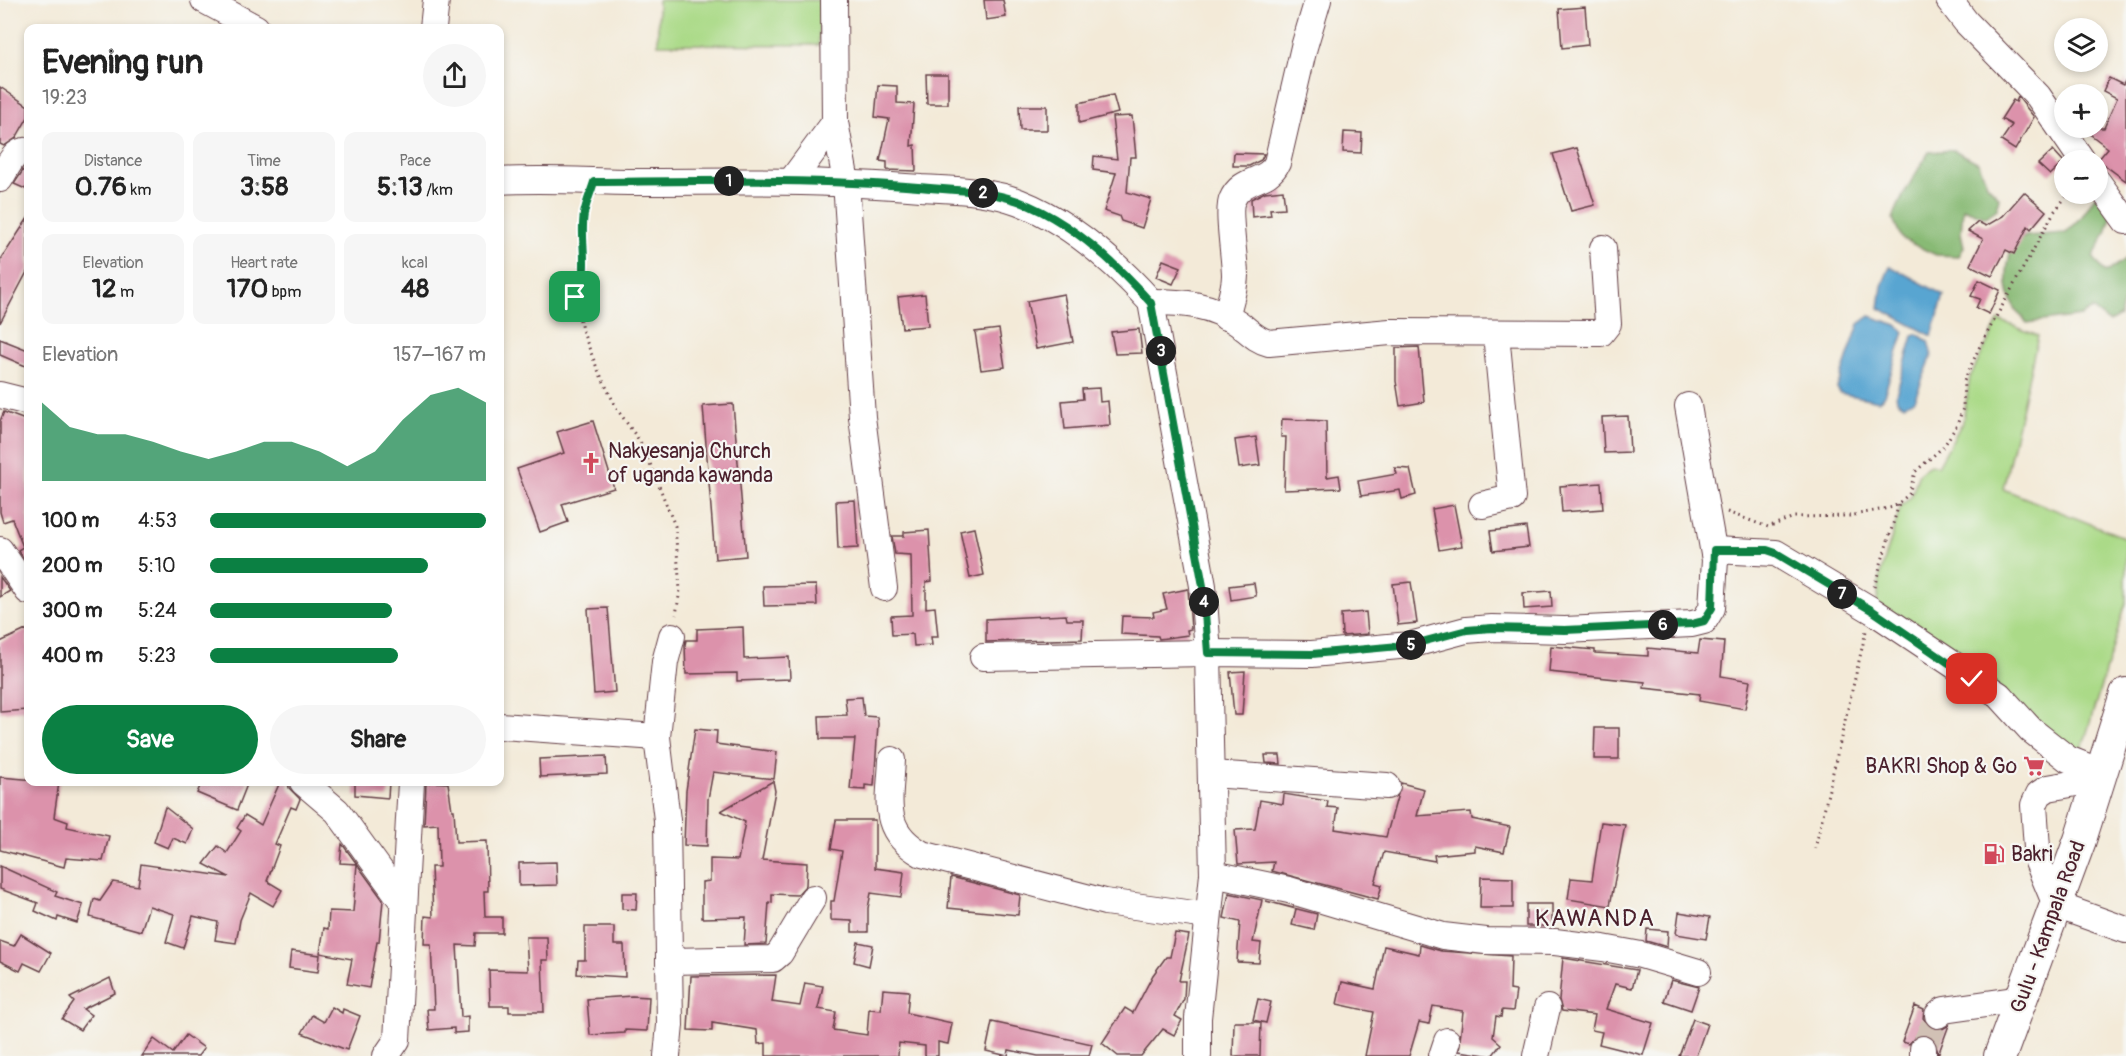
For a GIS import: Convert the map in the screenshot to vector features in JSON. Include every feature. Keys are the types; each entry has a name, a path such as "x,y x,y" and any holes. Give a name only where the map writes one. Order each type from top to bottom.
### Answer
{"main road":[{"name":"Gulu - Kampala Road","path":"2000,1056 2080,840 2126,694"}],"street":[{"path":"204,0 249,24"},
{"path":"433,24 436,0"},
{"path":"834,0 835,122 846,182 862,417 884,588"},
{"path":"1226,317 1235,279 1231,203 1237,191 1246,183 1266,176 1277,163 1304,46 1318,0"},
{"path":"1949,0 1966,22 2038,96 2075,150"},
{"path":"792,180 835,122"},
{"path":"0,179 15,154 24,150"},
{"path":"504,181 792,180 988,193 1018,202 1053,219 1087,243 1134,283 1151,303 1203,586 1208,653 1213,874 1198,1018 1198,1056"},
{"path":"2108,196 2126,221"},
{"path":"1151,303 1188,302 1226,317 1260,341 1269,343 1390,332 1447,330 1496,334 1605,331 1608,324 1604,248"},
{"path":"1482,505 1512,498 1496,334"},
{"path":"0,395 24,401"},
{"path":"983,657 1323,653 1410,645 1467,630 1492,628 1565,630 1692,624 1704,621 1712,608 1714,550 1688,406"},
{"path":"0,550 24,585"},
{"path":"1714,550 1767,550 1776,553 1873,611 1998,695 2031,730 2068,759 2100,775"},
{"path":"667,1056 670,1025 667,820 657,737 665,662 672,636"},
{"path":"504,726 657,737"},
{"path":"892,760 890,817 893,828 909,846 922,854 1105,902 1208,916"},
{"path":"1211,774 1387,786"},
{"path":"2100,775 2048,789 2039,794 2034,805 2038,862 2056,905 2126,930"},
{"path":"308,786 337,811 403,902"},
{"path":"393,1053 411,786"},
{"path":"1213,874 1289,890 1443,936 1486,941 1555,942 1603,948 1641,955 1698,972"},
{"path":"669,961 773,959 780,953 813,898"},
{"path":"1938,1015 1944,1010 2021,999"},
{"path":"1536,1056 1547,1008"}],"path":[{"path":"594,182 584,213 586,261 583,284 575,297 582,330 597,368 618,409 643,446 675,526 680,590 672,636"},
{"path":"1707,512 1727,512 1768,527 1794,517 1849,516 1894,507 1899,503 1909,494 1915,472 1944,446 1957,424 1963,408 1964,381 1980,346 2061,204"},
{"path":"1815,849 1847,719 1861,648 1873,611 1874,583 1899,503"}],"green space":[{"path":"658,0 819,0 819,45 658,44"},
{"path":"1954,150 1979,163 1987,184 1999,197 1997,209 1986,217 1963,208 1961,233 1964,247 1959,256 1936,255 1902,239 1893,219 1904,193 1929,152"},
{"path":"2090,204 2103,204 2112,214 2106,233 2093,257 2105,273 2126,259 2124,302 2120,316 2109,322 2092,309 2081,316 2027,323 2013,305 2007,286 2007,267 2012,245 2026,236 2066,233 2081,218"},
{"path":"1999,320 2038,336 2003,489 2126,538 2126,603 2079,759 1876,609 1881,572 1901,506 1911,497 1919,473 1930,464 1938,466 1963,421 1970,377"}],"water":[{"path":"1890,266 1944,295 1932,336 1879,308 1882,286"},
{"path":"1870,316 1897,325 1904,332 1883,398 1879,401 1840,393 1837,388 1859,324"},
{"path":"1917,334 1928,341 1932,356 1914,400 1904,405 1897,400 1896,394 1913,336"}],"building":[{"path":"984,0 1003,0 1006,17 986,20"},
{"path":"1585,7 1588,45 1562,48 1559,9"},
{"path":"926,74 948,74 948,104 927,104"},
{"path":"2109,78 2123,85 2126,79 2126,181 2108,168 2108,148 2095,138 2108,138 2108,119 2117,98 2108,94 2106,84"},
{"path":"878,85 897,86 897,103 914,104 911,146 915,145 916,171 887,170 887,162 880,161 889,119 875,117"},
{"path":"0,87 24,103 24,124 16,138 4,146 0,144"},
{"path":"1113,95 1118,113 1079,123 1079,103"},
{"path":"2018,97 2034,117 2015,150 2001,141 2012,125 2001,119 2013,100 2016,102"},
{"path":"1019,106 1047,106 1047,130 1020,130"},
{"path":"1132,116 1136,157 1130,157 1127,192 1151,199 1142,228 1121,221 1119,216 1104,211 1116,173 1093,170 1094,156 1117,159 1112,117"},
{"path":"1344,132 1362,133 1361,153 1343,152"},
{"path":"1577,148 1595,205 1571,211 1553,154"},
{"path":"2054,151 2054,171 2050,175 2038,164"},
{"path":"1234,153 1264,154 1261,160 1249,166 1233,166"},
{"path":"24,169 24,188 14,184"},
{"path":"1283,190 1285,208 1270,209 1271,215 1252,217 1251,199 1265,192"},
{"path":"2024,192 2046,211 2031,229 2028,226 2014,254 2006,250 1992,276 1970,265 1983,239 1968,231 1978,222 1986,226 2003,216"},
{"path":"24,224 24,278 0,323 0,261"},
{"path":"1163,260 1181,267 1173,284 1156,277"},
{"path":"1979,280 2000,290 1989,314 1976,308 1980,299 1971,296"},
{"path":"925,294 928,326 902,328 898,297"},
{"path":"1064,294 1073,342 1036,349 1027,301"},
{"path":"999,329 1005,367 981,370 975,332"},
{"path":"1139,329 1142,353 1115,354 1111,332"},
{"path":"0,339 24,348 24,365 0,355"},
{"path":"1419,347 1424,402 1400,406 1396,381 1396,348"},
{"path":"1099,388 1100,402 1108,401 1110,425 1065,429 1062,401 1083,399 1082,389"},
{"path":"733,404 746,556 715,559 703,406"},
{"path":"4,412 24,420 24,559 18,550 23,547 12,519 3,522 0,512 0,421"},
{"path":"1628,416 1630,452 1604,453 1602,417"},
{"path":"1282,419 1326,421 1327,477 1339,475 1341,488 1284,490 1286,437 1281,437"},
{"path":"593,421 614,488 562,504 568,522 540,532 517,469 564,453 557,432"},
{"path":"1256,437 1260,465 1239,468 1235,440"},
{"path":"1395,468 1410,469 1416,495 1402,499 1400,490 1361,496 1358,481 1397,474"},
{"path":"1601,483 1603,509 1562,512 1560,486"},
{"path":"855,500 858,548 838,549 836,501"},
{"path":"1454,505 1462,546 1439,550 1432,509"},
{"path":"1526,527 1529,547 1493,551 1490,531"},
{"path":"974,528 984,575 970,578 960,531"},
{"path":"929,530 932,581 926,582 926,608 935,607 938,637 931,637 932,645 914,646 913,634 892,635 891,616 912,615 911,555 895,554 892,536 904,536 904,532"},
{"path":"0,577 10,591 0,597"},
{"path":"1411,582 1417,623 1398,625 1393,584"},
{"path":"1254,583 1256,596 1231,600 1229,586"},
{"path":"816,585 817,605 764,606 763,586"},
{"path":"1188,589 1191,629 1187,630 1188,635 1159,639 1158,636 1121,634 1122,616 1154,617 1153,612 1167,609 1163,594"},
{"path":"1551,591 1552,607 1524,609 1523,593"},
{"path":"608,608 615,692 594,694 588,609"},
{"path":"1366,612 1368,634 1342,636 1341,614"},
{"path":"1066,615 1067,620 1083,620 1082,639 986,642 986,619"},
{"path":"743,627 744,659 789,657 790,679 737,681 737,673 686,674 686,640 697,640 697,629"},
{"path":"24,631 24,710 0,712 0,642"},
{"path":"1700,640 1724,642 1721,676 1750,681 1745,709 1699,701 1700,694 1644,688 1645,682 1549,672 1551,646 1595,650 1595,653 1648,656 1648,648 1698,653"},
{"path":"1245,671 1242,715 1234,715 1230,672"},
{"path":"862,697 864,716 877,717 878,724 874,786 865,785 865,790 850,789 855,739 820,739 819,716 847,715 845,698"},
{"path":"1595,728 1619,728 1619,759 1594,759"},
{"path":"695,729 717,731 716,744 777,752 774,779 713,772 708,799 707,846 684,845 686,791"},
{"path":"1265,755 1280,755 1281,764 1266,763"},
{"path":"606,756 607,774 540,777 539,759"},
{"path":"0,777 24,779 24,786 58,786 54,817 68,822 67,827 109,836 103,861 66,858 64,867 0,850"},
{"path":"773,781 775,791 762,860 807,863 806,885 797,895 772,894 772,903 769,902 766,944 744,945 746,917 702,918 702,882 710,881 710,859 738,860 745,822 721,811"},
{"path":"1401,783 1424,789 1417,816 1471,812 1472,819 1510,827 1504,852 1475,846 1475,851 1434,855 1435,861 1384,852 1375,883 1382,885 1378,899 1272,871 1274,862 1238,864 1235,830 1255,829 1260,800 1283,804 1284,794 1328,801 1327,807 1338,808 1335,829 1386,837"},
{"path":"200,786 246,786 237,810 197,793"},
{"path":"278,786 289,786 300,799 296,809 291,807 275,844 280,846 267,881 282,890 273,906 251,893 240,920 236,943 215,940 218,922 193,916 183,948 166,942 174,914 149,906 141,931 90,917 94,899 100,901 113,882 138,886 141,864 229,877 204,864 218,846 227,853 241,831 237,828 245,815 261,825"},
{"path":"355,786 389,786 388,798 355,795"},
{"path":"426,786 448,786 452,810 454,810 456,842 487,841 488,891 484,891 485,917 502,917 502,933 476,933 475,946 457,945 461,1017 468,1016 468,1032 454,1033 454,1028 429,1030 427,1009 434,1009 431,944 424,944 425,916 433,917 431,867 439,867 438,824 424,825"},
{"path":"165,807 193,829 187,844 173,838 168,848 154,842"},
{"path":"836,820 875,820 875,868 904,872 901,897 871,893 868,908 868,932 852,932 852,921 831,920 831,901 834,901 842,851 831,849"},
{"path":"1601,822 1625,825 1610,906 1568,899 1571,878 1592,880"},
{"path":"343,845 357,864 340,863"},
{"path":"556,862 557,885 519,886 519,863"},
{"path":"357,864 383,900 379,942 377,942 369,988 347,984 352,959 320,953 324,928 328,929 329,911 353,912"},
{"path":"0,866 57,892 55,896 83,905 77,923 58,917 57,921 35,911 38,903 0,889"},
{"path":"951,877 1020,895 1018,915 948,908"},
{"path":"1481,877 1513,878 1513,908 1480,908"},
{"path":"622,893 637,893 636,910 622,909"},
{"path":"1229,893 1262,900 1253,942 1261,943 1259,963 1237,962 1240,922 1224,918"},
{"path":"1266,901 1317,914 1314,930 1292,925 1296,909"},
{"path":"1526,904 1552,904 1552,926 1526,926"},
{"path":"1679,912 1710,917 1706,939 1676,934"},
{"path":"585,927 614,927 614,945 624,945 625,977 577,974 578,960 585,960"},
{"path":"1647,929 1668,931 1667,947 1646,941"},
{"path":"1175,933 1189,935 1179,981 1185,981 1184,999 1175,1016 1182,1020 1174,1035 1163,1029 1141,1056 1118,1056 1102,1043 1125,1008 1133,1013 1153,975 1166,957 1170,957"},
{"path":"21,934 51,953 41,971 24,963 20,971 0,961 0,941 14,946"},
{"path":"526,937 547,937 548,960 542,960 544,1012 509,1012 509,1006 490,1006 489,970 528,971"},
{"path":"858,942 873,945 869,966 854,962"},
{"path":"1420,945 1441,951 1511,956 1510,990 1516,991 1513,1011 1502,1010 1501,1017 1496,1016 1493,1037 1501,1044 1492,1056 1459,1051 1463,1011 1433,1006 1429,1024 1419,1022 1409,1056 1365,1056 1374,1012 1337,1004 1342,982 1375,989 1384,946 1419,954"},
{"path":"291,951 320,955 318,972 289,968"},
{"path":"1563,958 1637,970 1632,988 1615,984 1606,1009 1653,1023 1643,1055 1599,1044 1602,1032 1592,1030 1595,1015 1562,1011 1559,1000"},
{"path":"776,975 772,1002 800,1006 805,983 823,986 818,1009 836,1012 833,1030 867,1035 869,1009 881,1010 883,989 909,991 907,1013 952,1023 948,1044 938,1042 938,1056 925,1056 925,1046 899,1043 898,1056 766,1056 766,1043 758,1044 757,1030 712,1023 712,1031 688,1030 691,976"},
{"path":"110,978 115,993 83,1009 91,1015 80,1030 62,1019 74,1002 70,998"},
{"path":"1671,980 1699,987 1691,1010 1664,1001"},
{"path":"649,997 647,1031 625,1030 625,1033 590,1035 587,999"},
{"path":"1258,999 1271,1002 1266,1023 1253,1020"},
{"path":"1915,1006 1924,1010 1923,1018 1932,1029 1941,1030 1949,1025 1938,1055 1936,1042 1930,1036 1916,1036 1909,1044 1902,1042"},
{"path":"332,1007 342,1013 343,1009 360,1016 347,1050 302,1033 312,1015 324,1022"},
{"path":"1693,1019 1707,1024 1696,1056 1679,1056"},
{"path":"992,1022 1092,1044 1089,1056 1038,1056 1009,1050 1008,1056 986,1051"},
{"path":"1234,1022 1261,1022 1260,1056 1233,1056"},
{"path":"186,1035 204,1048 198,1056 142,1056 154,1039 173,1053"}],"tunnel":[{"path":"1923,1049 1938,1015"}],"place":[{"name":"Nakyesanja Church of uganda kawanda","path":"591,463"},
{"name":"BAKRI Shop & Go","path":"2034,766"},
{"name":"Bakri","path":"1994,854"}],"district":[{"name":"KAWANDA","path":"1595,918"}],"route":[{"path":"575,297 583,284 586,261 583,235 584,213 594,182 792,180 873,183 988,193 1018,202 1053,219 1087,243 1134,283 1151,303 1203,586 1208,653 1312,654 1410,645 1467,630 1492,628 1565,630 1692,624 1704,621 1712,608 1714,550 1767,550 1776,553 1851,600 1873,611 1972,679"}]}
